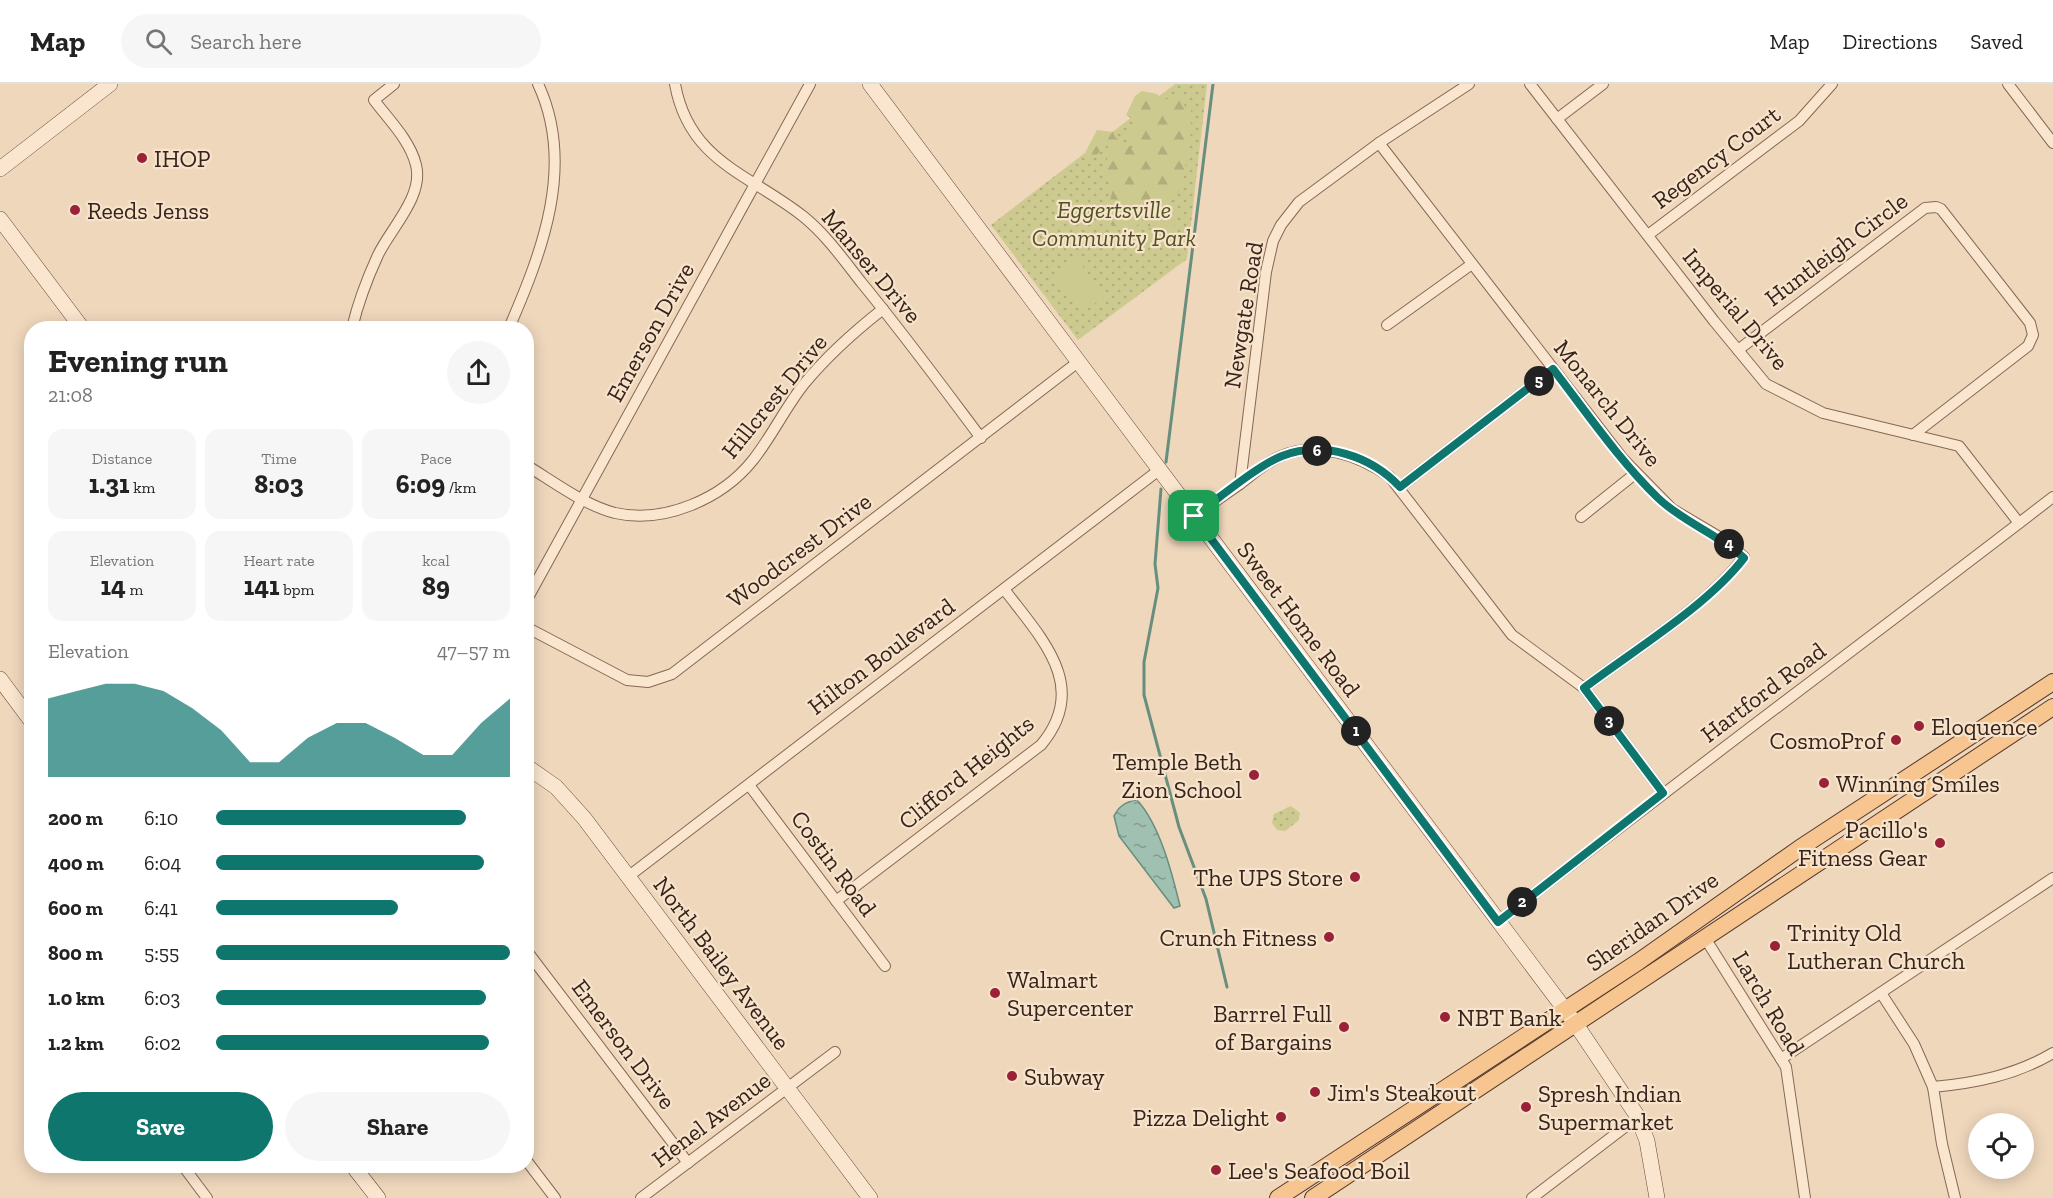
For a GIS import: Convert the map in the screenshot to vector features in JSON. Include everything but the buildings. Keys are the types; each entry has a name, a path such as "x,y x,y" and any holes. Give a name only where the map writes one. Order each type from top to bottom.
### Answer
{"main road":[{"name":"Sheridan Drive","path":"1278,1198 1660,947 1800,848 2053,682"},
{"name":"Sheridan Drive","path":"1313,1198 2053,707"}],"street":[{"path":"0,169 110,84"},
{"path":"355,321 379,254 415,190 417,167 408,146 374,100 394,84"},
{"path":"511,321 545,236 554,180 553,131 538,84"},
{"name":"Manser Drive","path":"675,84 681,108 695,136 717,159 788,204 823,235 883,309 981,438"},
{"name":"Emerson Drive","path":"534,587 810,84"},
{"name":"Sweet Home Road","path":"870,84 1575,1023 1638,1117 1647,1141 1657,1198"},
{"name":"Newgate Road","path":"1240,484 1266,272 1273,241 1281,225 1299,202 1379,143 1469,84"},
{"name":"Imperial Drive","path":"1530,84 1766,384 1823,413 1959,446 2019,523"},
{"path":"1557,119 1603,84"},
{"name":"Regency Court","path":"1648,235 1799,121 1832,84"},
{"path":"2008,84 2053,143"},
{"name":"Monarch Drive","path":"1379,143 1636,473 1671,509 1726,541 1744,558 1729,577 1701,600 1584,688"},
{"name":"Huntleigh Circle","path":"1738,350 1925,208 1936,207 1941,210 2030,323 2033,335 2028,346 1913,435"},
{"path":"0,219 77,321"},
{"path":"1387,325 1472,264"},
{"name":"Hillcrest Drive","path":"534,470 583,498 613,512 645,516 687,506 719,490 753,461 805,383 856,331 883,309"},
{"name":"Woodcrest Drive","path":"534,631 618,676 638,682 660,679 672,674 1078,362"},
{"path":"1400,487 1553,369"},
{"path":"1194,516 1281,456 1306,451 1341,452 1371,464 1400,487 1512,635 1584,688 1663,793"},
{"name":"Hilton Boulevard","path":"629,876 1159,470"},
{"path":"1581,517 1636,473"},
{"name":"Hartford Road","path":"1498,922 1663,793 1949,579 2053,497"},
{"name":"Clifford Heights","path":"836,901 1041,745 1054,727 1062,700 1062,685 1057,662 1004,589"},
{"path":"0,679 24,711"},
{"name":"North Bailey Avenue","path":"534,772 556,787 571,802 870,1198"},
{"name":"Costin Road","path":"749,785 885,966"},
{"path":"1781,1059 2053,878"},
{"name":"Larch Road","path":"1705,938 1786,1067 1805,1198"},
{"name":"Emerson Drive","path":"534,961 688,1163"},
{"path":"1881,993 1914,1044 1933,1087 1954,1198"},
{"name":"Henel Avenue","path":"641,1198 835,1052"},
{"path":"1933,1087 1991,1079 2033,1064 2053,1053"},
{"path":"1532,1198 1638,1117"},
{"path":"534,1170 555,1198"},
{"path":"188,1173 207,1198"},
{"path":"358,1173 378,1198"}],"green space":[{"name":"Eggertsville Community Park","path":"1175,84 1207,84 1187,259 1078,340 991,225"},
{"path":"1142,91 1157,94 1163,100 1181,96 1185,101 1184,107 1191,110 1190,138 1179,192 1157,200 1137,226 1125,229 1112,225 1106,220 1112,192 1104,167 1111,149 1105,145 1094,158 1089,158 1086,151 1097,130 1113,132 1115,137 1135,150 1136,143 1123,138 1138,123 1126,115 1135,96"},
{"path":"1177,205 1173,232 1167,238 1143,239 1156,216"},
{"path":"1077,259 1105,296 1082,313 1054,276"},
{"path":"1291,806 1300,813 1298,821 1285,831 1277,830 1272,823 1274,814"}],"water":[{"path":"1137,800 1159,836 1180,906 1174,908 1119,836 1114,816 1123,805"}],"waterway":[{"path":"1166,462 1213,84"},
{"path":"1161,489 1155,564 1158,588 1144,662 1144,695 1179,827 1206,899 1227,987"}],"place":[{"name":"IHOP","path":"142,158"},
{"name":"Reeds Jenss","path":"75,210"},
{"name":"Eloquence","path":"1919,726"},
{"name":"CosmoProf","path":"1896,740"},
{"name":"Temple Beth Zion School","path":"1254,775"},
{"name":"Winning Smiles","path":"1824,783"},
{"name":"Pacillo's Fitness Gear","path":"1940,843"},
{"name":"The UPS Store","path":"1355,877"},
{"name":"Crunch Fitness","path":"1329,937"},
{"name":"Trinity Old Lutheran Church","path":"1775,946"},
{"name":"Walmart Supercenter","path":"995,993"},
{"name":"NBT Bank","path":"1445,1017"},
{"name":"Barrrel Full of Bargains","path":"1344,1027"},
{"name":"Subway","path":"1012,1076"},
{"name":"Jim's Steakout","path":"1315,1092"},
{"name":"Spresh Indian Supermarket","path":"1526,1107"},
{"name":"Pizza Delight","path":"1281,1117"},
{"name":"Lee's Seafood Boil","path":"1216,1170"}],"route":[{"path":"1553,369 1623,459 1657,497 1688,520 1726,541 1744,558 1729,577 1701,600 1584,688 1663,793 1498,922 1194,516 1269,462 1294,452 1341,452 1357,456 1390,477 1400,487 1553,369"}]}
